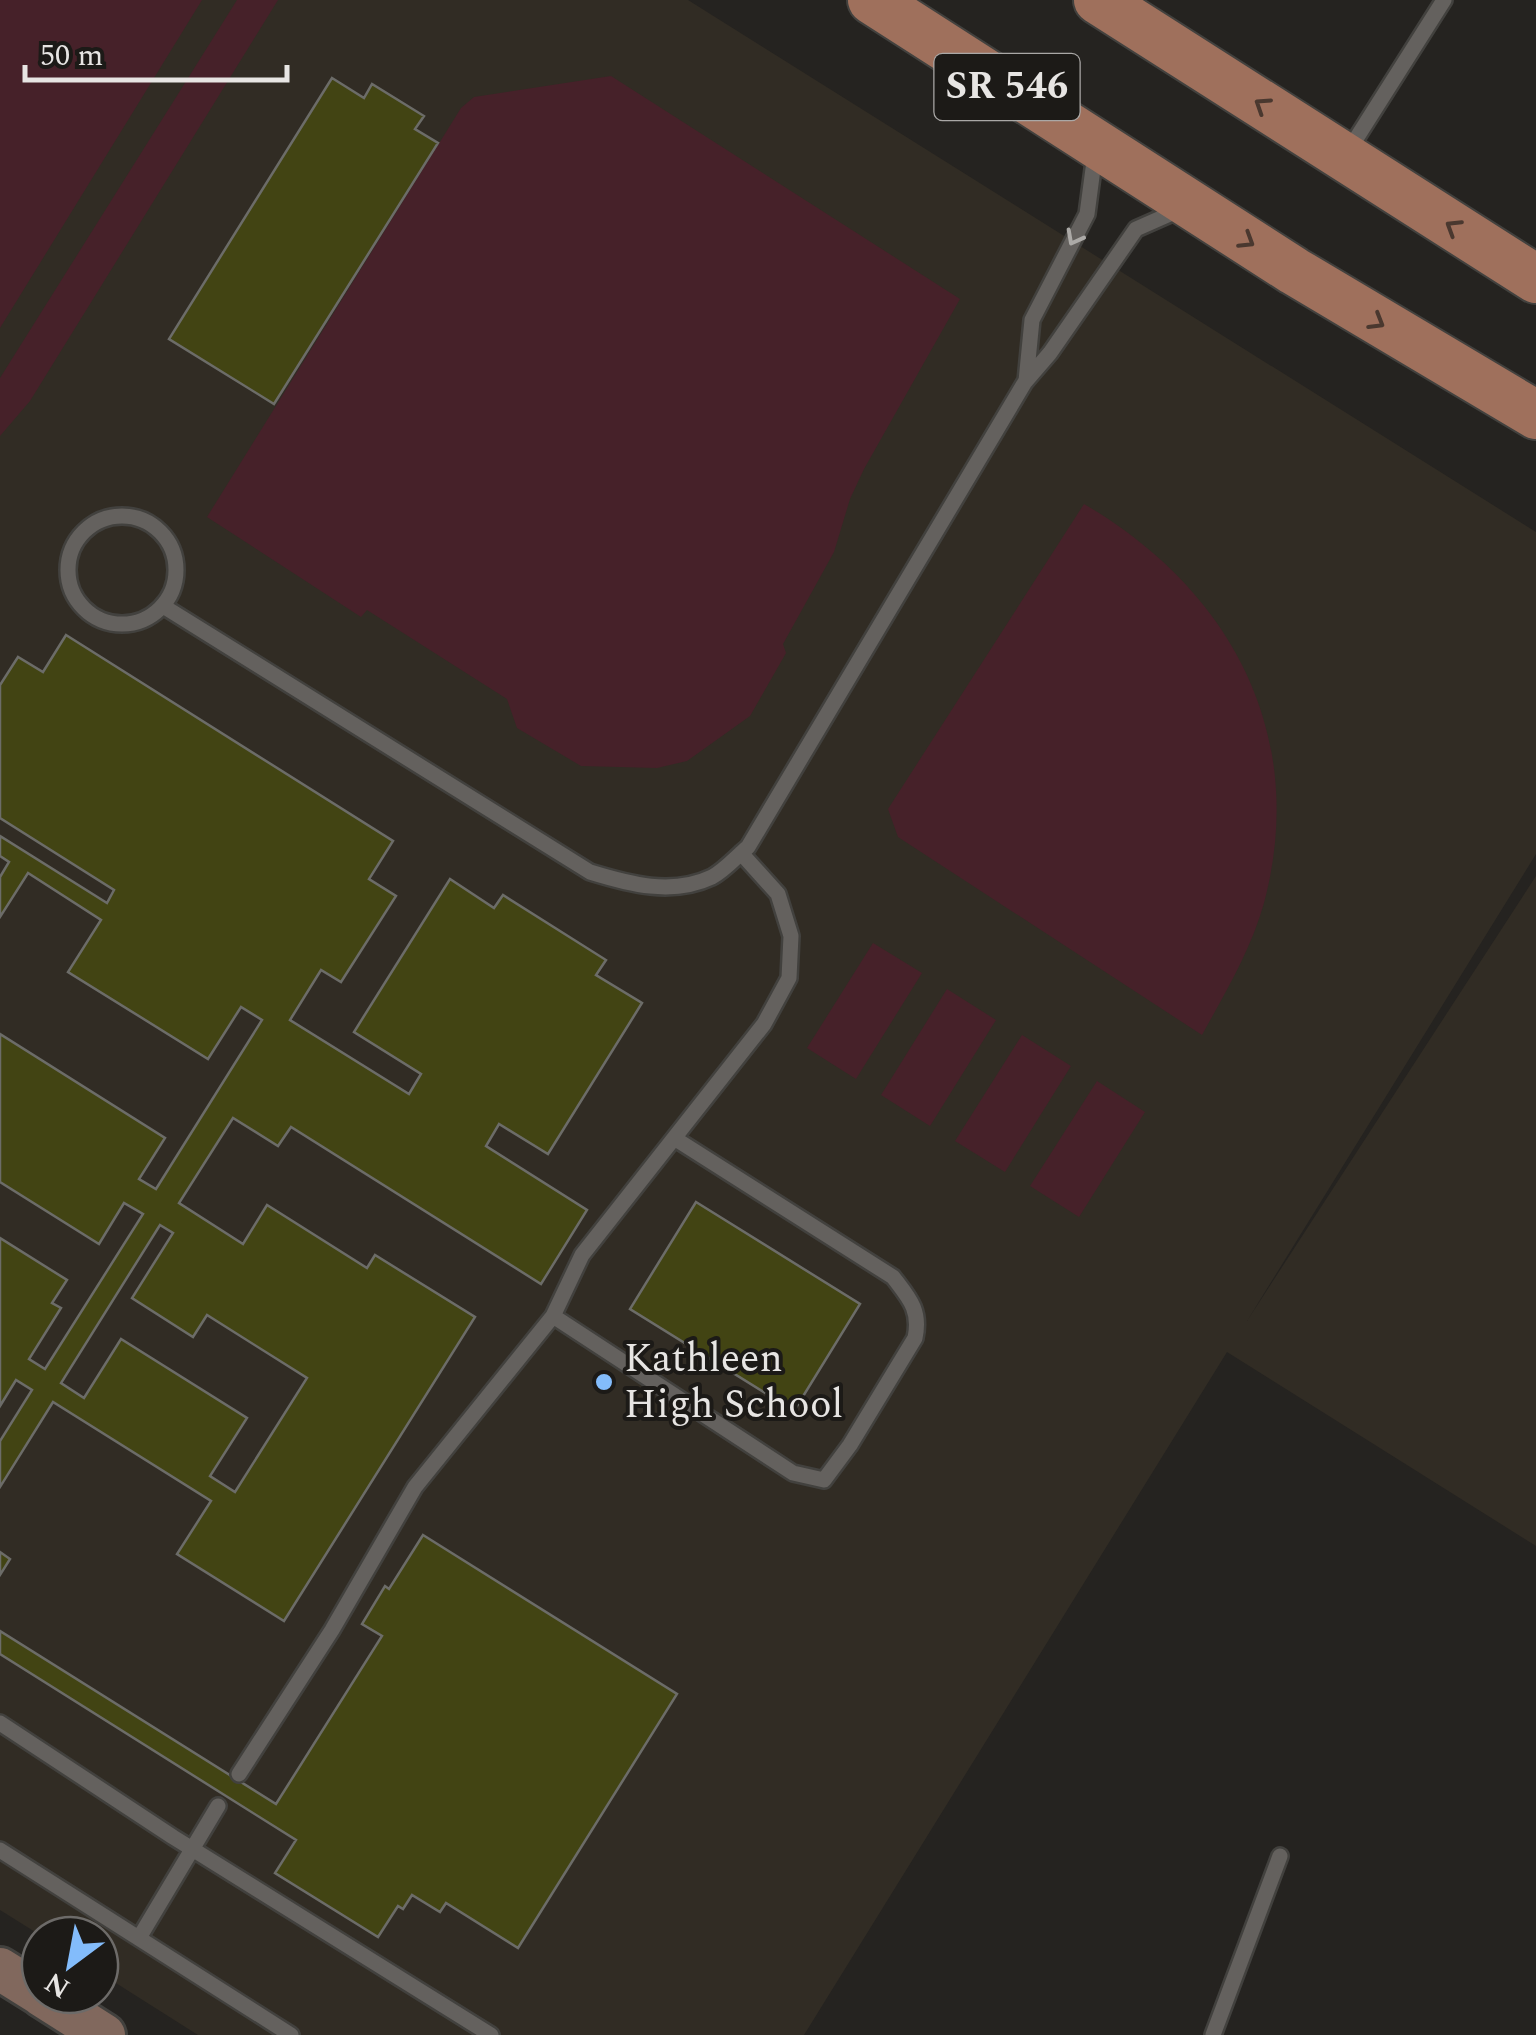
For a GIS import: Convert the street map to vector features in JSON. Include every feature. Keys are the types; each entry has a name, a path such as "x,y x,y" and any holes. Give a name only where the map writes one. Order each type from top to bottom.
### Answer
{"main road":[{"name":"SR 546","path":"872,0 1294,271 1536,414"},
{"name":"SR 546","path":"1098,0 1536,278"}],"street":[{"path":"72,2015 104,2035"}],"lane":[{"path":"1344,158 1444,0"},
{"path":"1026,382 1032,320 1087,214 1096,144"},
{"path":"163,606 590,872 631,885 671,888 713,876 741,853 758,830 1026,382 1050,354 1136,228 1192,206"},
{"path":"113,516 131,516 162,533 177,566 176,584 163,606 140,622 121,625 103,622 88,612 76,599 68,564 82,533 113,516"},
{"path":"239,1774 332,1630 415,1487 554,1316 582,1255 764,1024 789,978 791,936 778,894 741,853"},
{"path":"554,1316 793,1473 824,1480 850,1445 915,1338 919,1321 910,1300 893,1277 674,1138"},
{"path":"0,1723 491,2035"},
{"path":"139,1938 218,1806"},
{"path":"0,1850 291,2035"},
{"path":"1213,2035 1280,1856"}],"shaded area":[{"name":"Kathleen High School","path":"0,0 688,0 1536,532 1536,854 1247,1321 1536,876 1536,1546 1227,1352 804,2035 198,2035 120,1986 120,1915 20,1915 20,1922 0,1910"},
{"path":"0,0 202,0 0,328"},
{"path":"237,0 278,0 30,401 0,436 0,378"},
{"path":"611,76 960,299 864,469 834,552 783,644 786,653 750,716 687,761 657,768 581,766 517,728 507,699 367,610 361,617 207,517 461,108 474,97"},
{"path":"1084,504 1135,539 1180,578 1217,623 1246,672 1265,725 1275,781 1275,841 1264,903 1245,954 1202,1035 898,837 888,809"},
{"path":"873,943 922,973 856,1079 807,1048"},
{"path":"947,989 996,1020 930,1126 881,1095"},
{"path":"1022,1035 1071,1066 1005,1172 955,1141"},
{"path":"1097,1081 1145,1112 1079,1217 1030,1186"}],"building":[{"path":"332,78 364,98 372,84 424,116 415,129 438,143 274,404 169,339"},
{"path":"66,635 393,841 369,879 396,896 341,982 321,970 290,1020 409,1094 421,1074 354,1032 450,879 494,908 503,895 606,960 596,975 642,1003 548,1154 499,1124 486,1146 587,1210 541,1284 291,1127 278,1146 233,1118 179,1203 243,1244 267,1205 367,1268 375,1255 475,1317 284,1621 177,1554 211,1501 53,1402 0,1487 0,1441 32,1390 16,1380 0,1406 0,1238 67,1280 52,1303 61,1308 29,1359 45,1369 143,1214 124,1203 99,1244 0,1182 0,1034 165,1138 139,1179 156,1189 262,1020 241,1007 208,1059 68,972 101,920 28,873 0,917 0,877 9,862 0,856 0,836 107,903 114,890 0,818 0,685 18,657 43,672","holes":["160,1225 173,1233 132,1298 193,1337 207,1315 307,1378 235,1492 210,1476 247,1418 121,1339 84,1398 61,1383"]},
{"path":"696,1202 860,1304 794,1411 630,1309"},
{"path":"423,1535 677,1694 518,1948 446,1903 440,1912 412,1895 403,1909 398,1906 378,1937 275,1873 296,1840 0,1654 0,1631 276,1804 382,1636 362,1624"},
{"path":"0,1552 10,1559 0,1575"}],"place":[{"name":"Kathleen High School","path":"604,1382"}]}
